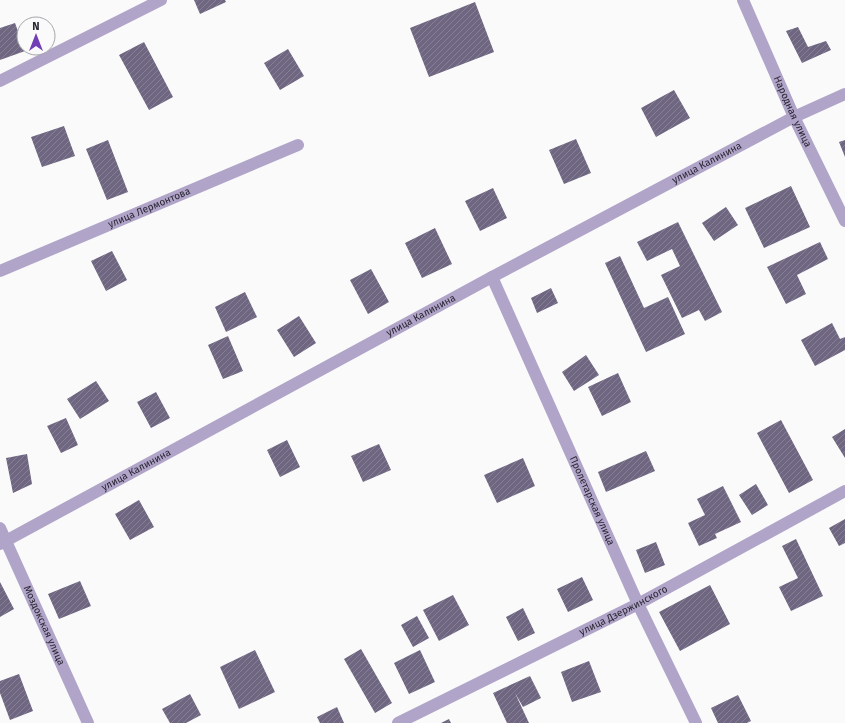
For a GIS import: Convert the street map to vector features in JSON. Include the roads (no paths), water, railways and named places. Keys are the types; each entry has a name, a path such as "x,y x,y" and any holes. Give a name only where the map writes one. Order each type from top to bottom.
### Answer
{"street":[{"path":"0,81 161,0"},
{"name":"Народная улица","path":"743,0 794,117 845,221"},
{"name":"улица Калинина","path":"3,542 492,277 794,117 845,94"},
{"name":"улица Лермонтова","path":"0,272 298,145"},
{"name":"Пролетарская улица","path":"492,277 638,604 696,723"},
{"name":"улица Дзержинского","path":"398,723 638,604 845,491"},
{"name":"Моздокская улица","path":"0,528 3,542 88,723"}]}
